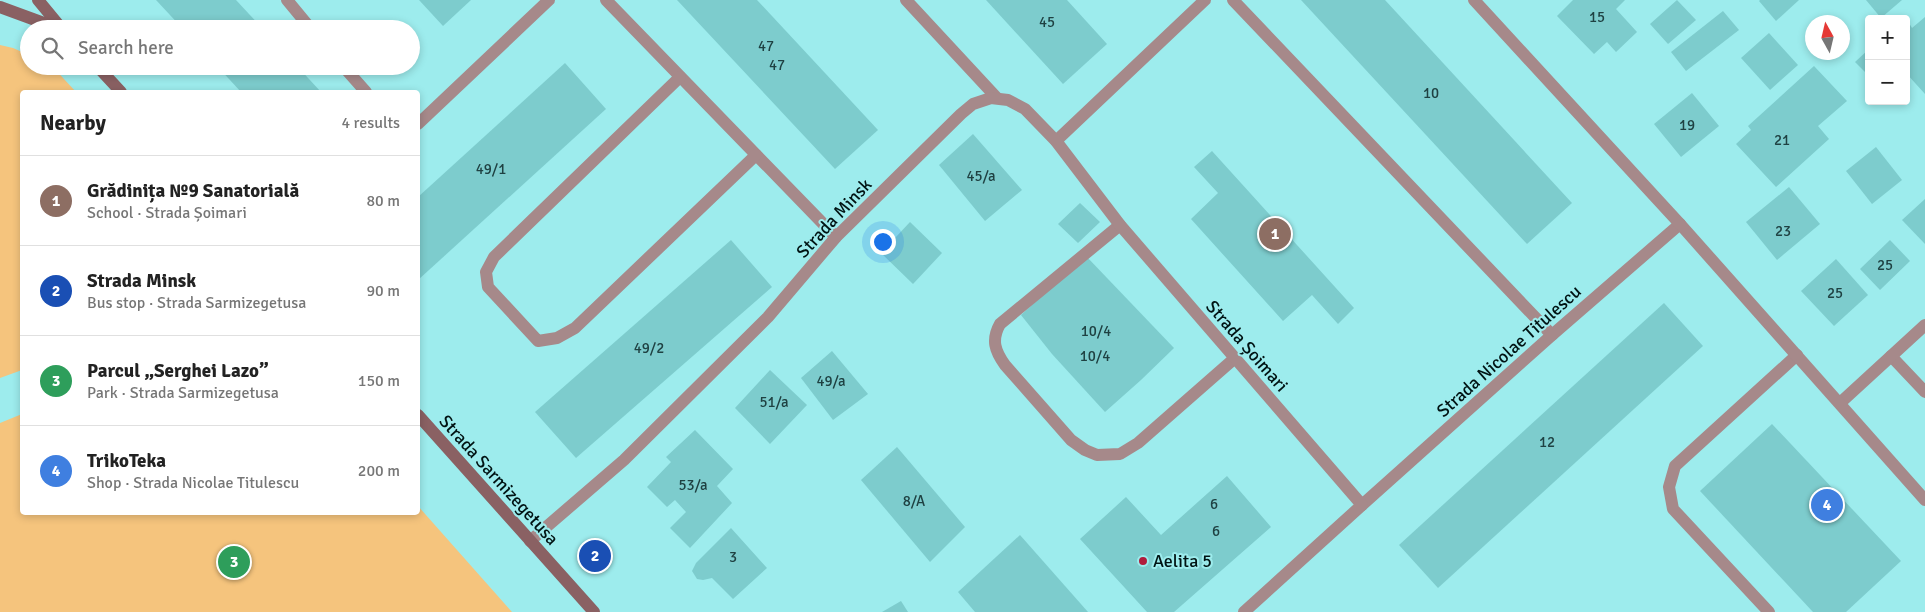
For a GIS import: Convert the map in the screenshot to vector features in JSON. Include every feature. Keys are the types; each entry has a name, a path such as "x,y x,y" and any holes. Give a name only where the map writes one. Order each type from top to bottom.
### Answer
{"main road":[{"path":"38,0 54,20"},
{"path":"0,7 36,20"},
{"path":"105,75 119,90"},
{"name":"Strada Sarmizegetusa","path":"420,417 594,612"}],"street":[{"path":"287,0 304,20"},
{"path":"420,122 549,0"},
{"path":"606,0 836,237"},
{"path":"906,0 997,98"},
{"path":"1056,142 1205,0"},
{"path":"1233,0 1552,335"},
{"path":"1474,0 1680,224 1925,500"},
{"path":"351,75 364,90"},
{"path":"680,77 494,257 486,272 488,287 538,341 557,338 574,328 756,155"},
{"name":"Strada Șoimari","path":"997,98 1008,100 1025,109 1056,142 1120,225 1362,505"},
{"name":"Strada Minsk","path":"530,541 645,439 768,317 836,237 961,114 973,104 982,100 997,98"},
{"name":"Strada Nicolae Titulescu","path":"1362,505 1552,335 1680,224"},
{"path":"1120,225 1000,324 994,341 997,353 1005,365 1071,440 1084,450 1097,455 1120,454 1138,443 1235,358"},
{"path":"1840,403 1925,325"},
{"path":"1769,612 1673,509 1669,486 1675,466 1797,355"},
{"path":"1891,356 1925,392"},
{"path":"1244,612 1362,505"}],"shaded area":[{"path":"0,45 20,51 20,75 60,75 74,90 20,90 20,371 0,378"},
{"path":"20,415 20,515 420,515 420,508 512,612 0,612 0,423"}],"building":[{"path":"156,0 236,0 255,20 175,20"},
{"path":"419,0 471,0 443,26"},
{"path":"677,0 757,0 878,130 835,169"},
{"path":"986,0 1067,0 1107,44 1063,84"},
{"path":"1301,0 1385,0 1572,203 1527,244"},
{"path":"1573,0 1625,0 1616,9 1637,32 1616,52 1607,42 1594,54 1557,16"},
{"path":"1677,0 1696,20 1668,44 1650,24"},
{"path":"1760,0 1799,0 1776,21"},
{"path":"1866,0 1902,0 1884,15 1878,15"},
{"path":"1723,11 1739,30 1686,71 1671,52"},
{"path":"1925,17 1925,94 1910,77 1910,25 1912,28"},
{"path":"1769,33 1798,65 1770,90 1741,58"},
{"path":"1865,53 1865,72 1855,62"},
{"path":"565,63 606,109 420,278 420,195"},
{"path":"1814,66 1847,101 1818,126 1829,139 1776,187 1736,144 1751,130 1748,126"},
{"path":"225,75 305,75 319,90 239,90"},
{"path":"1692,93 1719,126 1681,157 1654,124"},
{"path":"973,134 1022,190 985,221 939,165"},
{"path":"1876,147 1902,180 1872,204 1846,171"},
{"path":"1212,151 1354,308 1338,324 1312,295 1283,321 1191,219 1218,193 1194,167"},
{"path":"1789,187 1820,224 1777,260 1746,222"},
{"path":"1925,199 1925,244 1902,220"},
{"path":"1080,203 1100,222 1078,243 1058,224"},
{"path":"910,222 942,253 913,284 881,253"},
{"path":"731,240 772,287 576,458 535,412"},
{"path":"1890,240 1910,261 1880,290 1860,269"},
{"path":"1086,256 1174,348 1105,412 1052,354 1021,315"},
{"path":"1836,259 1868,295 1834,326 1801,291"},
{"path":"1664,303 1703,346 1438,588 1399,545"},
{"path":"832,351 868,394 833,420 801,378"},
{"path":"770,370 807,405 770,444 735,408"},
{"path":"1772,424 1901,561 1846,612 1813,612 1700,491"},
{"path":"695,430 733,469 717,486 732,503 690,548 670,528 686,512 675,500 667,507 647,487 671,462 666,457"},
{"path":"897,447 965,527 930,562 861,480"},
{"path":"1227,476 1271,527 1174,612 1147,612 1080,539 1126,497 1161,535"},
{"path":"731,528 767,568 733,599 712,578 697,579 692,571 696,563"},
{"path":"1020,535 1088,612 975,612 958,592"},
{"path":"593,544 609,565 598,574 581,554"},
{"path":"901,601 908,612 882,612"}],"place":[{"name":"Grădinița №9 Sanatorială","path":"1275,234"},
{"name":"TrikoTeka","path":"1827,505"},
{"name":"Strada Minsk","path":"595,556"},
{"name":"Aelita 5","path":"1143,561"},
{"name":"Parcul „Serghei Lazo”","path":"234,562"}]}
